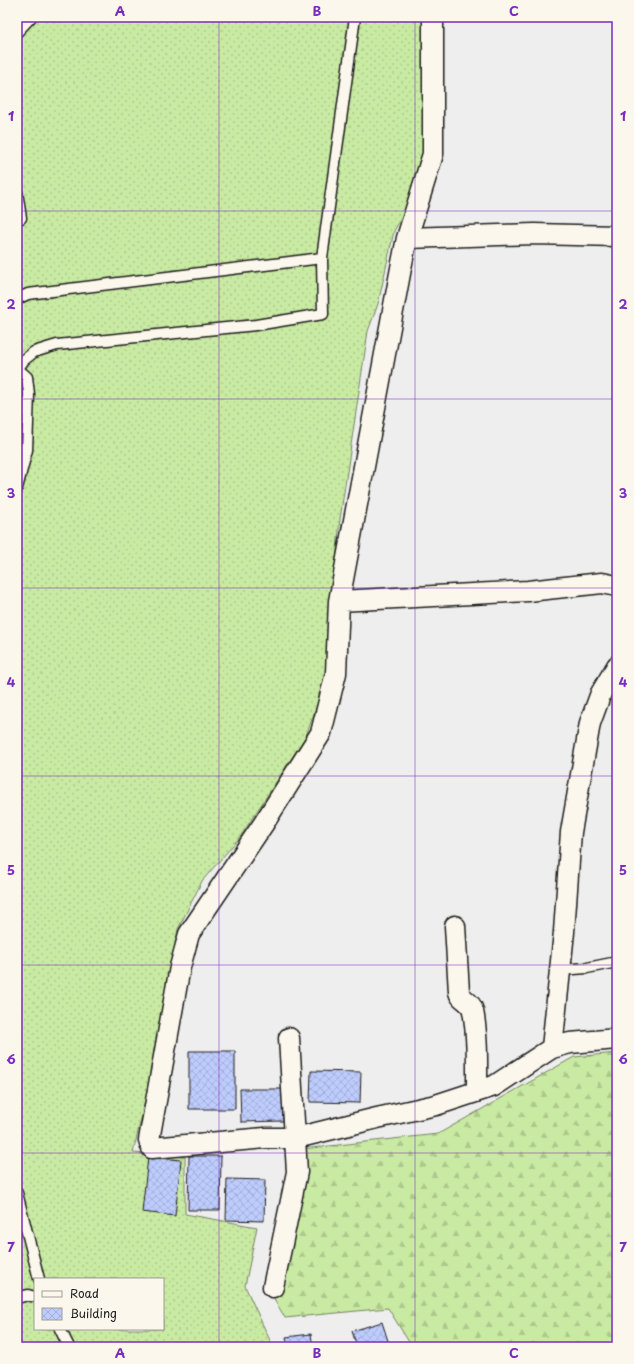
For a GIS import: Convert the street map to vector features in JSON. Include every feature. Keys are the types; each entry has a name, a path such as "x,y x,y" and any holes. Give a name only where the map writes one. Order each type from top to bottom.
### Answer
{"street":[{"path":"433,17 433,154 407,238 348,551 339,601 336,674 321,733 264,823 189,934 180,967 149,1140 152,1148 265,1138 296,1138 436,1105 494,1086 552,1048 570,1043 617,1039"},
{"path":"407,238 534,234 617,236"},
{"path":"339,601 528,591 602,583 617,586"},
{"path":"552,1048 564,932 571,832 590,723 601,693 617,666"},
{"path":"455,926 459,992 462,998 470,1002 473,1011 477,1091"},
{"path":"273,1287 297,1172 289,1038"}],"lane":[{"path":"17,32 31,17"},
{"path":"17,488 30,394 26,377 17,370 24,360 34,352 57,345 256,325 323,314 322,258 355,17"},
{"path":"17,192 21,218"},
{"path":"17,300 28,294 322,258"},
{"path":"560,970 587,968 617,962"},
{"path":"17,1193 39,1278"},
{"path":"17,1298 28,1295 34,1297"},
{"path":"60,1330 69,1347"}],"green space":[{"path":"17,17 428,17 422,181 394,231 378,304 368,331 340,519 324,685 306,736 240,837 202,881 178,929 150,1080 133,1153 185,1157 185,1214 257,1227 245,1286 273,1347 17,1347"},
{"path":"617,1053 617,1347 412,1347 388,1308 285,1318 264,1281 293,1150 438,1134 574,1057"}],"building":[{"path":"189,1051 235,1051 235,1109 189,1109"},
{"path":"311,1071 361,1072 360,1103 310,1102"},
{"path":"240,1089 283,1089 283,1121 241,1122"},
{"path":"189,1156 221,1156 220,1210 188,1210"},
{"path":"148,1157 181,1160 175,1216 142,1212"},
{"path":"227,1179 265,1180 264,1221 226,1220"},
{"path":"382,1322 390,1347 357,1347 352,1331"},
{"path":"311,1334 313,1347 288,1347 286,1337"}]}
